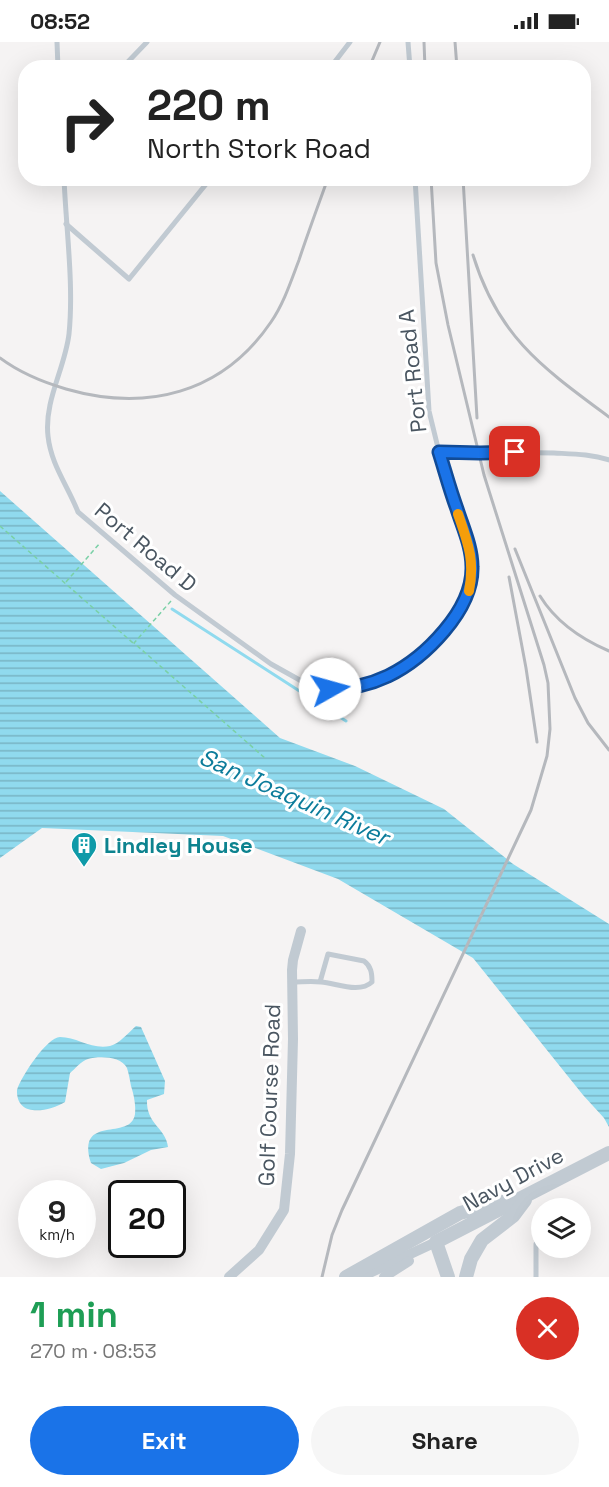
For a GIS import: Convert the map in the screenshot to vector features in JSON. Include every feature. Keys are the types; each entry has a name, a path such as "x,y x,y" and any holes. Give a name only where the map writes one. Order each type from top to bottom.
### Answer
{"street":[{"name":"Golf Course Road","path":"230,1277 259,1250 284,1210 290,1142 293,960 302,931"},
{"name":"Navy Drive","path":"436,1242 603,1156"},
{"path":"353,1276 460,1213 528,1196"},
{"path":"466,1277 471,1258 482,1240 513,1216 528,1196"},
{"path":"353,1276 436,1242"},
{"path":"384,1277 436,1242"},
{"path":"436,1242 448,1277"}],"lane":[{"path":"57,42 58,60"},
{"path":"130,60 147,42"},
{"path":"336,60 350,42"},
{"path":"408,42 409,60"},
{"name":"Port Road D","path":"64,186 70,298 69,334 50,405 48,433 56,468 78,512 175,595 271,664 305,683 330,689"},
{"path":"66,224 129,279 205,186"},
{"name":"Port Road A","path":"330,689 366,684 399,670 433,642 449,624 466,600 472,576 472,557 439,452 429,411 416,186"},
{"path":"439,452 578,454 609,460"},
{"path":"292,982 320,982 358,987 372,982 372,975 368,964 364,961 328,954 320,982"},
{"path":"536,1258 536,1277"}],"path":[{"path":"0,526 266,759"},
{"path":"65,583 107,535"},
{"path":"134,644 175,595"}],"water":[{"name":"San Joaquin River","path":"0,491 280,738 355,766 444,809 513,864 609,924 609,1127 473,958 338,879 223,836 42,828 0,858"},
{"path":"136,1026 141,1027 165,1081 164,1094 147,1100 150,1115 164,1135 168,1147 151,1150 124,1163 101,1169 91,1163 88,1148 91,1138 97,1133 124,1126 131,1122 135,1114 134,1097 128,1070 124,1064 104,1057 83,1061 70,1073 65,1102 42,1110 27,1109 22,1105 18,1099 17,1090 35,1059 48,1043 55,1039 60,1037 97,1046 110,1046"}],"waterway":[{"path":"172,609 346,721"}],"railway":[{"path":"372,60 380,42"},
{"path":"424,42 425,60"},
{"path":"455,42 456,60"},
{"path":"0,358 40,380 96,396 153,397 180,391 206,381 230,366 251,346 276,315 290,284 325,186"},
{"path":"322,1277 332,1235 342,1210 531,810 547,756 550,729 548,683 544,665 484,475 448,325 436,263 431,186"},
{"path":"463,186 477,418"},
{"path":"473,255 483,283 510,329 526,348 563,383 609,417"},
{"path":"515,549 575,698 588,723 609,750"},
{"path":"509,577 537,742"},
{"path":"540,596 561,622 609,651"}],"slow traffic":[{"path":"458,514 472,557 469,591"}],"place":[{"name":"Lindley House","path":"84,868"}],"route":[{"path":"330,689 366,684 399,670 433,642 466,600 472,576 472,557 439,452 515,452"}]}
